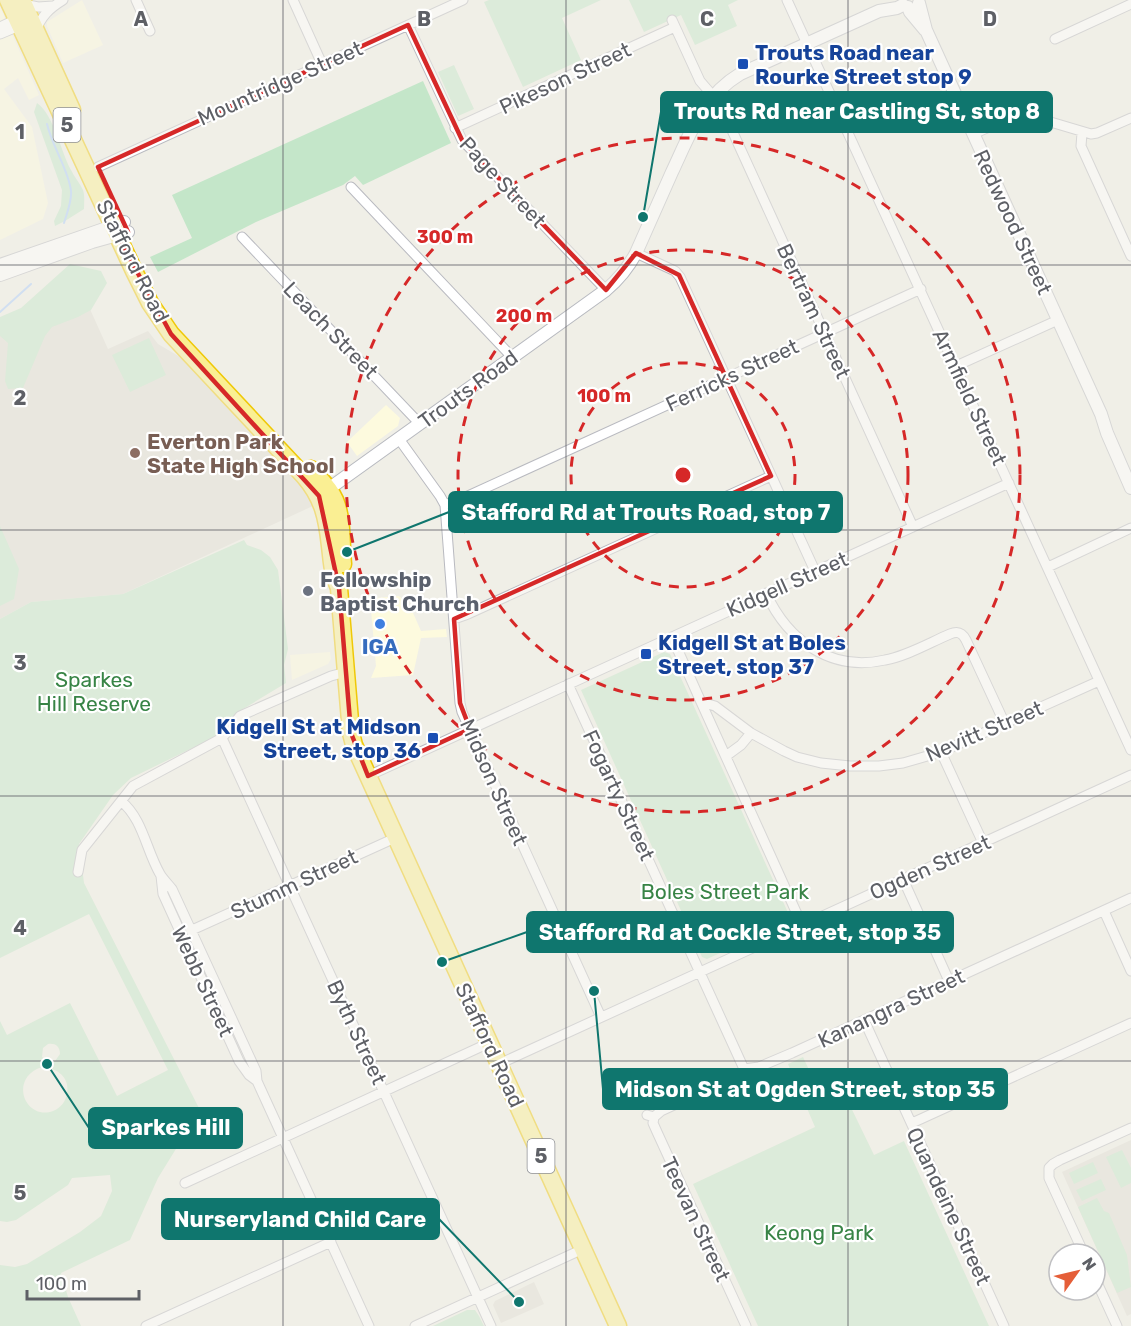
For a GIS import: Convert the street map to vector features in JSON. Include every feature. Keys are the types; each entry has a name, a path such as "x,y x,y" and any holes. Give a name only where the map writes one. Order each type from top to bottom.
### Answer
{"highway":[{"name":"Stafford Road","path":"23,14 98,167 120,229"},
{"name":"Stafford Road","path":"23,14 120,229 158,297 184,336 337,505 344,576 339,588 351,733 354,745 618,1326"}],"street":[{"path":"0,34 23,14 42,17 63,0"},
{"path":"135,0 150,30"},
{"path":"293,0 322,64"},
{"name":"Mountridge Street","path":"98,167 463,0"},
{"name":"Armfield Street","path":"787,0 1131,750"},
{"name":"Trouts Road","path":"323,492 606,290 624,273 636,253 698,116 713,96 727,83 740,74 879,11 907,3"},
{"name":"Redwood Street","path":"907,3 910,12 926,30 1101,414 1131,488"},
{"path":"0,27 38,7 53,6"},
{"path":"1055,39 1129,6 1131,17"},
{"name":"Bertram Street","path":"673,24 700,81 720,104 913,527"},
{"name":"Pikeson Street","path":"455,128 673,24"},
{"name":"Page Street","path":"408,25 465,145 606,290"},
{"path":"973,134 1017,115 1027,115 1082,133 1094,134 1131,118"},
{"path":"1082,133 1082,146 1131,256"},
{"path":"351,187 512,357"},
{"path":"0,266 120,229"},
{"path":"0,275 92,242 120,229"},
{"name":"Leach Street","path":"242,237 420,424"},
{"path":"636,253 679,275 815,571"},
{"name":"Ferricks Street","path":"446,505 921,289"},
{"path":"956,366 1058,320"},
{"name":"Redwood Street","path":"1101,414 1113,430 1131,469"},
{"name":"Midson Street","path":"399,439 446,505 462,712 601,1017"},
{"path":"454,619 771,476"},
{"name":"Kidgell Street","path":"368,776 1009,483"},
{"path":"1048,567 1131,528"},
{"path":"766,593 777,614 796,636 820,653 846,661 885,661 950,634 957,632 961,634 966,640 1005,724"},
{"path":"672,637 802,925"},
{"path":"78,872 82,850 133,786 222,738 240,716 331,676 346,672"},
{"name":"Nevitt Street","path":"701,702 719,709 751,733 797,757 821,763 879,766 903,763 941,752 1099,681"},
{"name":"Fogarty Street","path":"568,684 744,1070"},
{"path":"726,756 741,745 751,733"},
{"name":"Byth Street","path":"222,738 491,1326"},
{"path":"941,752 983,843"},
{"name":"Ogden Street","path":"499,1064 1131,775"},
{"name":"Webb Street","path":"121,801 136,819 160,874 163,894 239,1061 249,1076 256,1081"},
{"name":"Stumm Street","path":"192,930 395,838"},
{"name":"Webb Street","path":"160,874 172,889 192,930 256,1071 256,1081 369,1326"},
{"path":"903,879 949,981"},
{"name":"Kanangra Street","path":"650,1116 731,1079 744,1070 759,1067 1131,898"},
{"path":"1104,911 1131,971"},
{"name":"Quandeine Street","path":"864,1020 1004,1326"},
{"path":"912,1123 1131,1023"},
{"path":"185,1183 489,1043"},
{"name":"Teevan Street","path":"650,1116 746,1326"},
{"path":"1079,1242 1050,1178 1049,1168 1060,1160 1131,1128"},
{"path":"146,1326 331,1242"},
{"path":"416,1326 583,1249"},
{"path":"1106,1302 1117,1326"}],"highlighted area":[{"path":"408,25 462,140 606,290 636,253 679,275 771,476 454,619 460,703 470,729 368,776 351,733 339,588 319,496 171,334 117,235 128,232 98,167"}],"shaded area":[{"path":"82,0 103,45 63,63 47,22"},
{"path":"0,7 39,95 29,100 18,78 4,89 32,127 48,203 43,219 0,240"},
{"name":"Everton Park State High School","path":"80,287 108,349 148,331 158,344 180,357 298,482 315,505 123,594 31,602 0,619 0,323"},
{"path":"386,405 400,418 398,426 357,456 347,442"},
{"path":"399,596 410,606 421,631 446,629 447,637 421,638 413,675 371,678 376,666 371,610 365,599"},
{"path":"330,652 331,659 328,664 292,680 290,655"},
{"path":"1131,1140 1131,1314 1127,1316 1107,1272 1107,1242 1094,1242 1062,1172"},
{"path":"534,1282 544,1304 501,1323 493,1305 495,1301"}],"green space":[{"path":"489,0 601,0 562,18 581,60 523,87 484,2"},
{"path":"629,0 738,0 728,5 737,26 695,45 681,15 644,32"},
{"path":"454,65 474,109 458,116 438,72"},
{"path":"423,81 451,143 363,185 355,176 343,185 256,222 158,272 150,257 192,238 172,195"},
{"path":"37,103 53,125 67,162 82,187 84,195 84,209 55,226 54,221 61,206 62,190 34,112"},
{"path":"70,264 101,271 107,283 91,310 52,327 45,336 23,388 8,389 5,381 8,343 0,336 0,317 21,308"},
{"path":"149,338 166,375 130,392 112,355"},
{"path":"0,526 19,569 14,599 0,606"},
{"name":"Sparkes Hill Reserve","path":"244,540 247,545 261,550 270,557 278,570 288,649 284,665 286,683 238,712 215,737 131,778 113,795 79,844 84,883 200,1110 158,1178 130,1240 61,1273 68,1297 81,1326 0,1326 0,1265 15,1267 27,1264 80,1232 101,1216 112,1191 110,1175 72,1178 68,1185 16,1220 0,1221 0,1021 7,1035 70,1003 117,1096 168,1070 89,914 0,958 0,619 31,602 123,594","holes":["48,1044 55,1045 59,1049 60,1054 55,1061 47,1061 42,1057 43,1048","42,1067 57,1071 66,1082 66,1099 53,1111 35,1110 24,1097 25,1080 32,1072"]},
{"name":"Boles Street Park","path":"664,652 670,654 790,917 787,923 707,959 702,957 581,690"},
{"name":"Keong Park","path":"803,1057 818,1089 834,1095 843,1091 874,1155 904,1141 989,1326 758,1326 693,1184 815,1127 788,1064"},
{"path":"1122,1150 1131,1168 1131,1183 1121,1188 1106,1157"},
{"path":"1093,1162 1098,1173 1074,1184 1069,1173"},
{"path":"1101,1179 1106,1190 1082,1201 1076,1190"},
{"path":"1097,1198 1104,1211 1109,1213 1127,1255 1131,1287 1117,1293 1107,1271 1107,1242 1094,1242 1078,1207"},
{"path":"467,1310 475,1310 484,1326 433,1326"}],"waterway":[{"path":"47,124 70,183 70,203 64,223"},
{"path":"0,312 31,284"}],"place":[{"name":"Trouts Road near Rourke Street stop 9","path":"743,64"},
{"name":"Trouts Rd near Castling St, stop 8","path":"643,217"},
{"name":"Everton Park State High School","path":"135,453"},
{"name":"Stafford Rd at Trouts Road, stop 7","path":"347,552"},
{"name":"Fellowship Baptist Church","path":"308,591"},
{"name":"IGA","path":"380,624"},
{"name":"Kidgell St at Boles Street, stop 37","path":"646,654"},
{"name":"Kidgell St at Midson Street, stop 36","path":"433,738"},
{"name":"Stafford Rd at Cockle Street, stop 35","path":"442,962"},
{"name":"Midson St at Ogden Street, stop 35","path":"594,991"},
{"name":"Sparkes Hill","path":"47,1064"},
{"name":"Nurseryland Child Care","path":"519,1302"}]}
